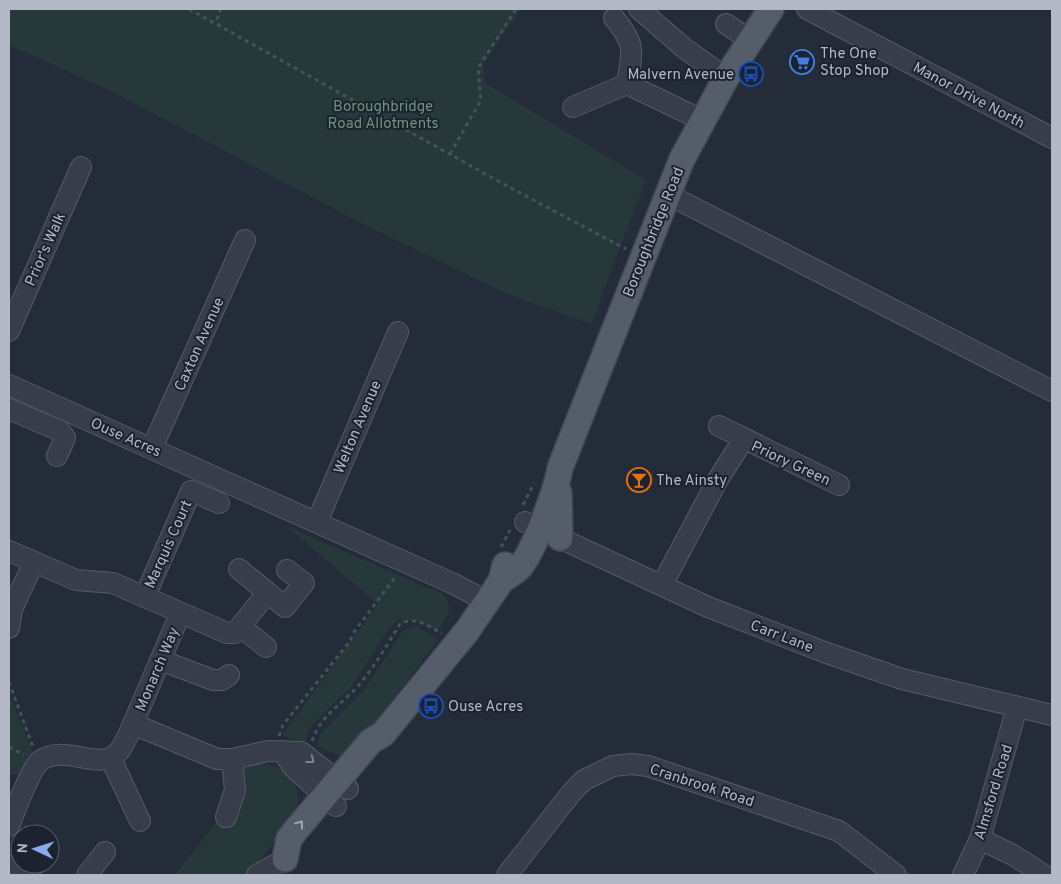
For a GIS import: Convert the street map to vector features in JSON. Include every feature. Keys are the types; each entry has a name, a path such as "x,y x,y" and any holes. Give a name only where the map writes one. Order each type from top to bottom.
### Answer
{"main road":[{"name":"Boroughbridge Road","path":"279,867 306,845 336,792 371,741 383,734 421,689 488,602 501,581 507,559 542,530 559,475 667,194 702,120 726,78 771,9"}],"street":[{"path":"639,9 684,48 726,78"},
{"name":"Manor Drive North","path":"807,9 1052,138"},
{"path":"614,18 628,35 632,48 627,84"},
{"path":"726,24 750,40"},
{"path":"573,107 627,84 702,120"},
{"name":"Prior's Walk","path":"9,330 81,167"},
{"path":"667,194 1052,391"},
{"name":"Caxton Avenue","path":"152,448 245,240"},
{"name":"Welton Avenue","path":"317,522 398,332"},
{"name":"Ouse Acres","path":"9,385 317,522 488,602"},
{"path":"9,409 60,431 65,438 57,456"},
{"name":"Priory Green","path":"719,426 743,440 839,485"},
{"name":"Priory Green","path":"662,585 717,482 743,440"},
{"name":"Marquis Court","path":"145,596 191,491 220,503"},
{"name":"Carr Lane","path":"542,530 749,623 867,667 946,691 1051,713"},
{"name":"Monarch Way","path":"9,551 76,580 87,582 104,580 145,596 180,614 227,633 235,633 241,627"},
{"path":"9,628 12,609 34,562"},
{"path":"239,570 285,607 304,583 288,570"},
{"path":"266,647 241,627 267,593"},
{"name":"Monarch Way","path":"111,759 119,751 133,724 180,614"},
{"path":"160,660 212,680 222,680 229,675"},
{"name":"Almsford Road","path":"963,875 980,839 1017,707"},
{"path":"133,724 205,756 217,759 232,759 268,751 301,752 307,756 336,792"},
{"path":"282,751 293,767 336,792"},
{"path":"9,826 38,762 49,756 65,754 99,761 111,759 140,821"},
{"path":"226,817 235,790 232,759"},
{"name":"Cranbrook Road","path":"508,875 572,792 584,780 613,766 631,764 670,772 824,825 850,838 896,875"},
{"path":"980,839 1013,854 1044,875"},
{"path":"87,875 105,852"},
{"path":"9,865 31,875"},
{"path":"257,875 279,867"}],"path":[{"path":"189,9 450,154 620,246 643,256"},
{"path":"220,27 217,19 221,9"},
{"path":"450,154 481,100 478,68 515,10"},
{"path":"282,751 279,736 283,725 350,641 354,632 405,563"},
{"path":"307,756 316,728 360,684 400,624 408,620 418,621 443,634"},
{"path":"9,682 38,762"},
{"path":"9,747 38,762"}],"green space":[{"name":"Boroughbridge Road Allotments","path":"9,9 521,9 483,64 485,83 646,180 591,324 510,295 367,226 113,92 9,45"},
{"path":"286,526 441,593 446,598 450,608 437,631 414,621 400,624 402,617 389,628 351,687 308,729 306,744 282,735 378,604"},
{"path":"416,626 438,640 355,749 339,756 316,746 321,733 364,690 403,631"},
{"path":"9,692 33,753 23,776 9,774"},
{"path":"255,764 270,765 283,770 290,777 296,789 298,801 296,810 282,833 248,875 175,875 217,821 228,825 245,785 244,768"}],"place":[{"name":"The One Stop Shop","path":"802,62"},
{"name":"Malvern Avenue","path":"751,74"},
{"name":"The Ainsty","path":"639,480"},
{"name":"Ouse Acres","path":"431,706"}]}
